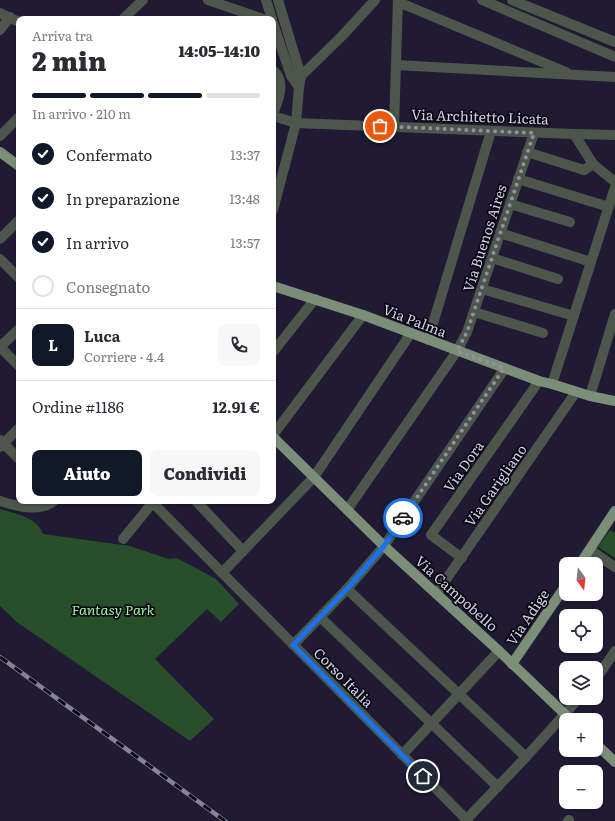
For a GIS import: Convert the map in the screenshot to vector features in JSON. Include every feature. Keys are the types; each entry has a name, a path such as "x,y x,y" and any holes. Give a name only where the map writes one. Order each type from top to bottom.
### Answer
{"main road":[{"path":"0,152 16,164"},
{"name":"Via Palma","path":"276,288 363,315 539,381 590,396 615,401"},
{"name":"Via Campobello","path":"276,439 384,546 499,651 563,713"},
{"path":"585,557 612,523 615,511"},
{"name":"Via Adige","path":"512,664 559,594"},
{"path":"603,751 615,762"}],"street":[{"path":"126,16 143,0"},
{"path":"208,0 254,16"},
{"path":"266,0 271,16"},
{"path":"278,0 301,76"},
{"path":"276,199 296,123 298,87 301,76 342,36 375,0"},
{"path":"482,0 615,57"},
{"path":"512,0 615,42"},
{"path":"394,127 398,1 573,75"},
{"path":"0,30 5,15 16,20"},
{"path":"276,32 291,76 298,87"},
{"path":"396,65 615,77"},
{"path":"276,75 281,88 276,105"},
{"name":"Via Architetto Licata","path":"276,116 296,123 615,135"},
{"path":"0,136 16,120"},
{"path":"428,340 491,131"},
{"name":"Via Buenos Aires","path":"348,510 457,351 467,332 534,133"},
{"path":"574,134 593,164 615,182"},
{"path":"527,152 584,170 593,164"},
{"path":"518,179 609,207"},
{"path":"552,384 615,187"},
{"path":"510,204 570,222"},
{"path":"0,239 16,223"},
{"path":"500,233 591,262"},
{"path":"492,258 558,279"},
{"path":"0,259 16,275"},
{"path":"482,289 574,316"},
{"path":"276,348 315,299"},
{"path":"474,312 543,333"},
{"path":"590,396 612,337 615,314"},
{"path":"276,432 363,315"},
{"path":"16,331 0,347 16,363"},
{"path":"222,573 314,477 411,333"},
{"path":"293,645 347,589 384,546 504,368"},
{"name":"Via Dora","path":"462,558 431,535 539,381"},
{"name":"Via Garigliano","path":"436,594 576,392"},
{"path":"16,431 1,444 16,456"},
{"path":"0,501 21,507 38,507 50,504"},
{"path":"123,539 151,504"},
{"name":"Corso Italia","path":"156,504 222,573 467,820"},
{"path":"199,504 243,551"},
{"path":"590,550 615,568"},
{"path":"347,589 526,757"},
{"path":"320,617 498,787"},
{"path":"402,755 460,695 499,651"},
{"path":"603,669 615,651"},
{"path":"467,820 526,757 559,725"}],"green space":[{"name":"Fantasy Park","path":"0,509 31,520 40,528 43,534 130,546 169,559 177,558 216,579 239,604 221,622 207,609 155,659 214,719 190,741 18,623 0,606"},
{"path":"610,530 615,533 615,558 598,547"}],"railway":[{"path":"0,657 225,821"}],"way so far":[{"path":"380,126 534,133 467,332 457,351 504,368 403,518"}],"route":[{"path":"403,518 384,546 347,589 293,645 423,776"}]}
